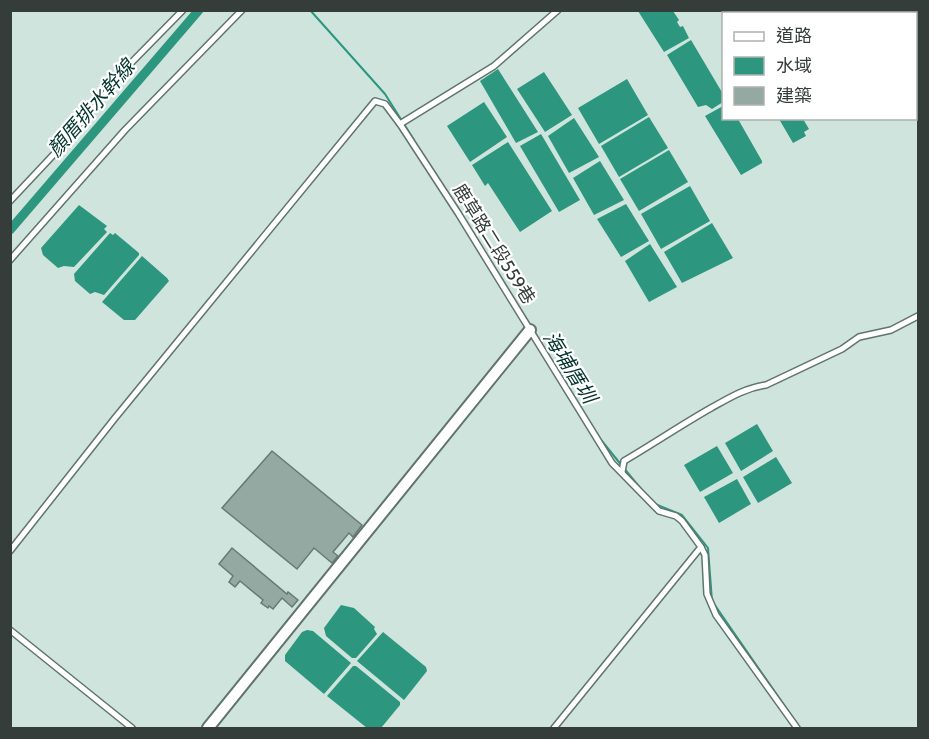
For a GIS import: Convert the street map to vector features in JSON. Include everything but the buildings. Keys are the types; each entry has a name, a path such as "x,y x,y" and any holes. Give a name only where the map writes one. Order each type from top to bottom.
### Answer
{"street":[{"path":"208,729 530,330"}],"lane":[{"path":"10,201 56,152 132,62 183,10"},
{"path":"10,260 125,130 242,10"},
{"path":"400,124 494,66 558,10"},
{"name":"鹿草路二段559巷","path":"10,551 115,418 375,101 385,104 400,124 612,463 659,511 676,516 682,521 701,547 705,555 707,594 712,609 797,729"},
{"path":"622,472 624,461 678,427 734,396 753,387 766,385 842,349 859,337 891,330 918,316"},
{"path":"554,729 701,547"},
{"path":"10,630 132,729"}],"water":[{"path":"638,11 673,11 679,20 677,22 680,27 683,26 689,38 664,52"},
{"path":"691,40 722,92 722,103 712,109 706,105 698,107 667,55"},
{"path":"498,69 538,132 516,143 480,81"},
{"path":"544,72 572,115 545,132 517,89"},
{"path":"627,79 648,115 599,144 578,108"},
{"path":"484,102 507,137 470,162 447,126"},
{"path":"722,107 722,120 739,120 762,163 741,175 705,116"},
{"path":"649,117 668,148 619,177 601,146"},
{"path":"574,118 599,157 569,173 548,136"},
{"path":"780,120 804,120 809,129 804,132 806,136 793,143"},
{"path":"541,134 580,200 559,212 520,146"},
{"path":"508,142 552,211 520,232 488,183 485,186 472,165"},
{"path":"669,150 688,182 639,211 620,179"},
{"path":"600,161 624,200 594,215 573,178"},
{"path":"690,186 710,221 661,249 641,214"},
{"path":"626,204 649,241 621,257 597,219"},
{"path":"79,205 107,226 104,229 107,232 74,267 58,268 43,255 41,248"},
{"path":"712,223 733,258 682,283 664,252"},
{"path":"110,233 113,235 115,233 139,255 104,295 95,292 90,294 75,281 74,274"},
{"path":"650,244 677,287 649,302 625,261"},
{"path":"142,256 169,281 135,320 124,320 102,302"},
{"path":"757,424 773,451 741,471 725,443"},
{"path":"717,446 733,473 700,492 684,465"},
{"path":"776,457 792,483 758,503 743,477"},
{"path":"737,479 751,504 719,523 704,497"},
{"path":"341,605 354,608 375,627 377,634 356,658 352,658 326,636 324,628"},
{"path":"313,631 351,663 324,694 285,661 285,655 302,632"},
{"path":"383,632 426,667 427,671 404,700 357,661"},
{"path":"353,666 356,666 400,702 381,728 367,728 327,696"}],"waterway":[{"name":"顏厝排水幹線","path":"10,230 199,10"},
{"name":"海埔厝圳","path":"310,10 385,94 414,140"},
{"name":"海埔厝圳","path":"601,440 645,494"},
{"name":"海埔厝圳","path":"655,504 682,515 708,548 712,601 795,721"}]}
